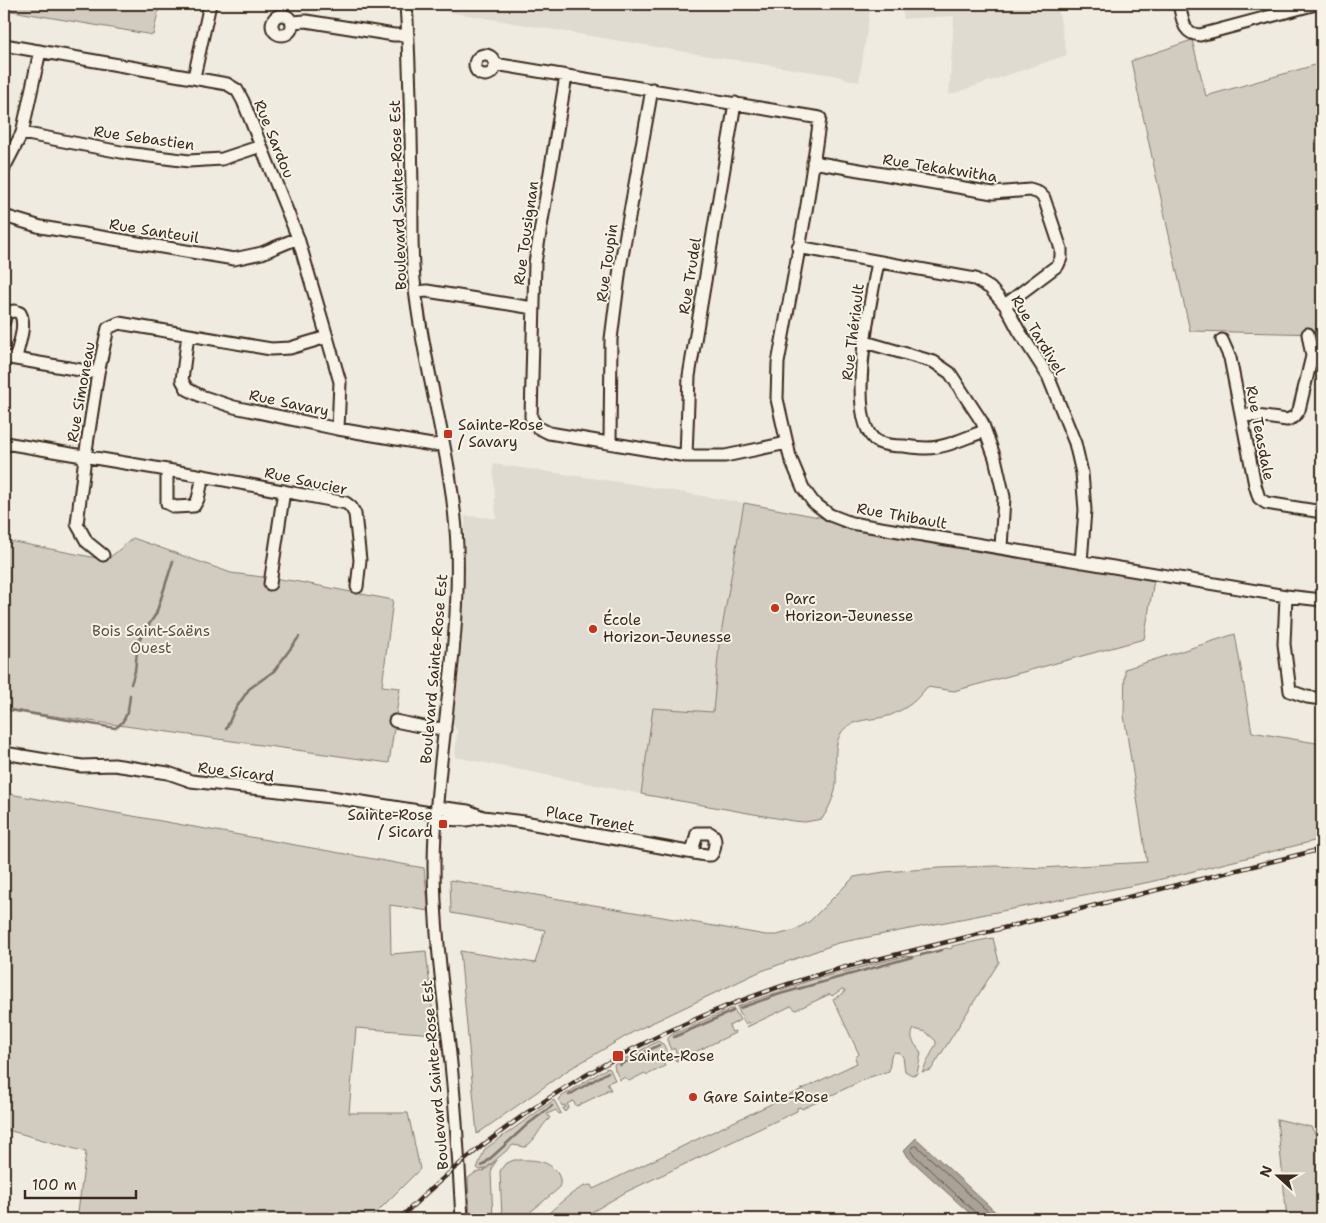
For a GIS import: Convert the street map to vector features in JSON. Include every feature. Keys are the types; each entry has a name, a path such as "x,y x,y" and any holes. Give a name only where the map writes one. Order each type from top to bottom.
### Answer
{"street":[{"path":"194,77 210,4"},
{"name":"Boulevard Sainte-Rose Est","path":"406,4 411,94 412,239 416,292 425,356 454,516 457,556 456,613 434,862 435,915 453,1083 462,1219"},
{"path":"1179,4 1186,29 1192,34 1200,35 1316,4"},
{"path":"292,22 306,21 394,35 408,35"},
{"name":"Rue Sardou","path":"4,45 194,77 228,84 237,90 298,238 340,382 338,429"},
{"path":"4,168 22,133 40,51"},
{"path":"495,64 734,103"},
{"name":"Rue Tousignan","path":"566,76 536,257 531,417 537,427 549,433 686,456 725,456 787,443"},
{"name":"Rue Toupin","path":"610,442 612,339 619,277 652,89"},
{"name":"Rue Thibault","path":"734,103 820,118 778,363 777,399 790,457 803,488 813,502 830,515 850,523 1286,596 1322,600"},
{"name":"Rue Trudel","path":"686,456 689,376 734,103"},
{"name":"Rue Sebastien","path":"22,133 126,153 189,161 222,159 261,146"},
{"name":"Rue Tekakwitha","path":"813,162 993,193 1030,190 1039,193 1044,198 1061,249 1061,258 1058,264 1005,305"},
{"name":"Rue Santeuil","path":"4,216 41,227 234,259 262,253 298,238"},
{"name":"Rue Tardivel","path":"798,247 975,279 990,288 1005,305 1048,376 1074,443 1082,473 1085,510 1081,562"},
{"name":"Rue Thériault","path":"878,262 860,376 861,405 868,432 877,442 894,446 927,448 946,445 985,431"},
{"path":"416,292 533,308"},
{"path":"4,321 6,312 9,311 15,311 22,316 10,358 98,372"},
{"name":"Rue Simoneau","path":"103,555 86,542 78,524 85,457 98,372 108,328 119,323 271,349 290,348 327,337"},
{"path":"1241,414 1287,420 1294,417 1298,410 1312,356 1308,334"},
{"name":"Rue Savary","path":"188,335 182,380 187,388 201,396 234,407 338,429 432,445 442,444"},
{"name":"Rue Teasdale","path":"1222,340 1230,358 1259,498 1266,503 1322,512"},
{"path":"865,342 934,362 950,373 982,422 996,458 1004,497 1001,548"},
{"name":"Rue Saucier","path":"4,446 11,444 346,502 352,507 355,514 360,560 357,587"},
{"path":"167,470 167,502 175,507 194,506 198,500 203,476"},
{"path":"270,584 284,491"},
{"path":"1286,596 1284,644 1290,690 1307,697 1322,700"},
{"path":"395,721 445,729"},
{"name":"Rue Sicard","path":"4,753 82,766 114,765 168,773 191,781 332,796 437,813"},
{"name":"Place Trenet","path":"437,813 467,820 483,817 524,822 692,852"}],"shaded area":[{"path":"419,4 871,4 859,82 833,75 420,7"},
{"path":"901,4 1057,4 1067,55 949,95 954,16 904,19"},
{"name":"École Horizon-Jeunesse","path":"493,464 633,484 744,503 719,645 713,713 653,708 641,794 455,757 457,730 453,725 465,594 465,516 496,518"}],"green space":[{"path":"7,4 160,4 153,35 6,10"},
{"path":"1192,40 1206,96 1322,63 1322,334 1190,331 1131,61"},
{"path":"744,503 1155,574 1144,639 954,691 927,687 911,704 891,715 851,724 845,728 838,740 836,747 835,791 822,819 805,822 793,821 641,794 653,708 713,712 719,645"},
{"name":"Bois Saint-Saëns Ouest","path":"133,538 231,573 294,581 393,600 382,686 400,688 389,763 4,709 4,540 107,560"},
{"path":"1235,634 1252,732 1322,744 1322,839 1150,882 838,943 759,972 635,1031 568,1070 477,1134 460,951 535,963 545,930 451,913 450,880 766,935 777,935 795,930 810,921 854,877 884,872 940,868 996,866 1041,868 1147,862 1124,715 1125,669"},
{"path":"4,793 424,868 429,911 390,905 391,954 426,951 435,1034 356,1028 349,1113 408,1113 420,1169 370,1219 77,1219 86,1152 4,1129"},
{"path":"993,938 999,962 931,1070 922,1072 936,1041 926,1032 914,1029 912,1039 921,1053 917,1074 912,1075 905,1071 903,1057 900,1053 894,1052 891,1056 889,1071 870,1077 802,1109 800,1107 797,1108 797,1111 626,1192 582,1219 542,1219 565,1199 585,1186 591,1185 593,1189 857,1063 855,1058 859,1054 833,999 844,993 845,990 842,989 832,996 830,994 796,1010 791,1006 747,1027 748,1022 745,1024 737,1007 811,980 905,956 912,957 949,949 952,946"},
{"path":"730,1009 734,1009 740,1020 729,1026 732,1032 735,1031 735,1033 676,1061 675,1059 678,1058 677,1056 674,1058 674,1056 677,1054 674,1048 671,1050 668,1043 668,1038 671,1035"},
{"path":"658,1041 663,1044 669,1054 661,1058 665,1066 629,1081 625,1077 620,1080 614,1065"},
{"path":"607,1068 610,1069 615,1080 607,1083 611,1090 606,1090 606,1092 576,1106 573,1101 567,1104 569,1107 565,1112 563,1108 566,1107 565,1105 562,1106 559,1100 561,1097"},
{"path":"554,1100 561,1113 559,1114 556,1110 547,1114 550,1118 529,1144 525,1147 513,1145 485,1169 480,1170 477,1168 485,1149"},
{"path":"1277,1119 1311,1127 1322,1145 1322,1219 1287,1219"},
{"path":"497,1160 491,1173 493,1219 470,1219 468,1178 475,1173 484,1171"},
{"path":"514,1160 538,1161 549,1165 558,1174 560,1184 558,1189 522,1219 502,1219 500,1171 505,1164"}],"water":[{"path":"916,1138 1003,1219 976,1219 908,1157 904,1150"}],"waterway":[{"path":"131,684 135,671 138,641 156,614 173,561"},
{"path":"226,729 234,711 249,689 274,671 299,637"},
{"path":"4,709 115,728 125,718 130,695"},
{"path":"921,955 942,950"},
{"path":"740,1008 780,994 912,957"},
{"path":"674,1037 733,1011"},
{"path":"620,1065 659,1045"},
{"path":"569,1095 608,1072"},
{"path":"482,1166 528,1124 552,1106"}],"railway":[{"path":"399,1219 446,1175 497,1135 549,1098 604,1065 661,1035 720,1009 780,987 842,968 1322,849"}],"place":[{"name":"Sainte-Rose / Savary","path":"448,434"},
{"name":"Parc Horizon-Jeunesse","path":"775,608"},
{"name":"École Horizon-Jeunesse","path":"593,629"},
{"name":"Sainte-Rose / Sicard","path":"443,824"},
{"name":"Sainte-Rose","path":"618,1056"},
{"name":"Gare Sainte-Rose","path":"693,1097"}]}
